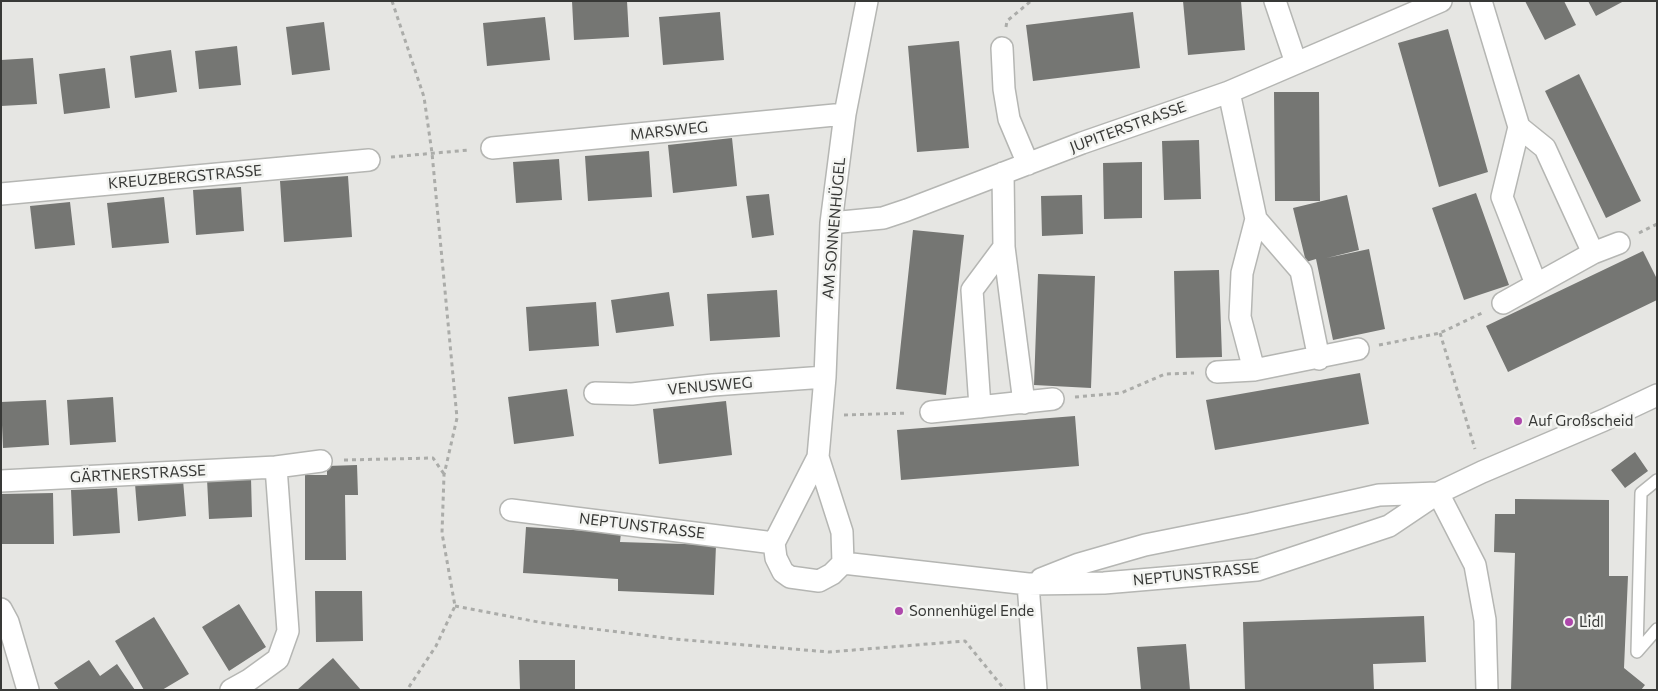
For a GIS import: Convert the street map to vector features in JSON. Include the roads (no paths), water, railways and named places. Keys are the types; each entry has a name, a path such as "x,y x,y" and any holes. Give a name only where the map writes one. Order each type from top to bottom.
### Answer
{"street":[{"name":"AM SONNENHÜGEL","path":"818,457 820,416 825,378 831,223 845,114 867,1"},
{"path":"1275,1 1296,64"},
{"name":"JUPITERSTRASSE","path":"831,223 884,218 1229,92 1441,1"},
{"path":"1481,1 1519,127 1502,197 1536,284"},
{"path":"1002,48 1004,89 1009,119 1028,164"},
{"path":"1229,92 1256,219 1242,273 1240,317 1254,370"},
{"name":"MARSWEG","path":"492,148 845,114"},
{"path":"1519,127 1545,148 1593,253"},
{"name":"KREUZBERGSTRASSE","path":"1,194 369,160"},
{"path":"1003,173 1004,247 1024,403"},
{"path":"1256,219 1301,271 1319,359"},
{"path":"1503,303 1593,253 1619,243"},
{"path":"980,407 972,290 1004,247"},
{"path":"1217,372 1254,370 1319,359 1358,349"},
{"name":"VENUSWEG","path":"596,393 632,394 713,385 825,378"},
{"name":"NEPTUNSTRASSE","path":"843,563 1028,584 1104,583 1257,570 1389,526 1438,493 1657,395"},
{"path":"931,412 1053,399"},
{"path":"818,457 842,532 843,563 832,574 819,581 790,577 783,572 776,558 774,543 818,457"},
{"name":"GÄRTNERSTRASSE","path":"1,481 276,467 321,461"},
{"path":"231,690 249,680 278,659 288,631 276,467"},
{"path":"1438,493 1475,565 1485,620 1487,690"},
{"name":"NEPTUNSTRASSE","path":"1028,584 1079,564 1145,544 1250,524 1379,495 1438,493"},
{"name":"NEPTUNSTRASSE","path":"511,510 774,543"},
{"path":"1028,584 1036,690"},
{"path":"1,609 8,622 28,690"}],"lane":[{"path":"1657,480 1640,493 1637,652 1657,629"}],"place":[{"name":"Auf Großscheid","path":"1518,421"},
{"name":"Sonnenhügel Ende","path":"899,611"},
{"name":"Lidl","path":"1569,622"}]}
